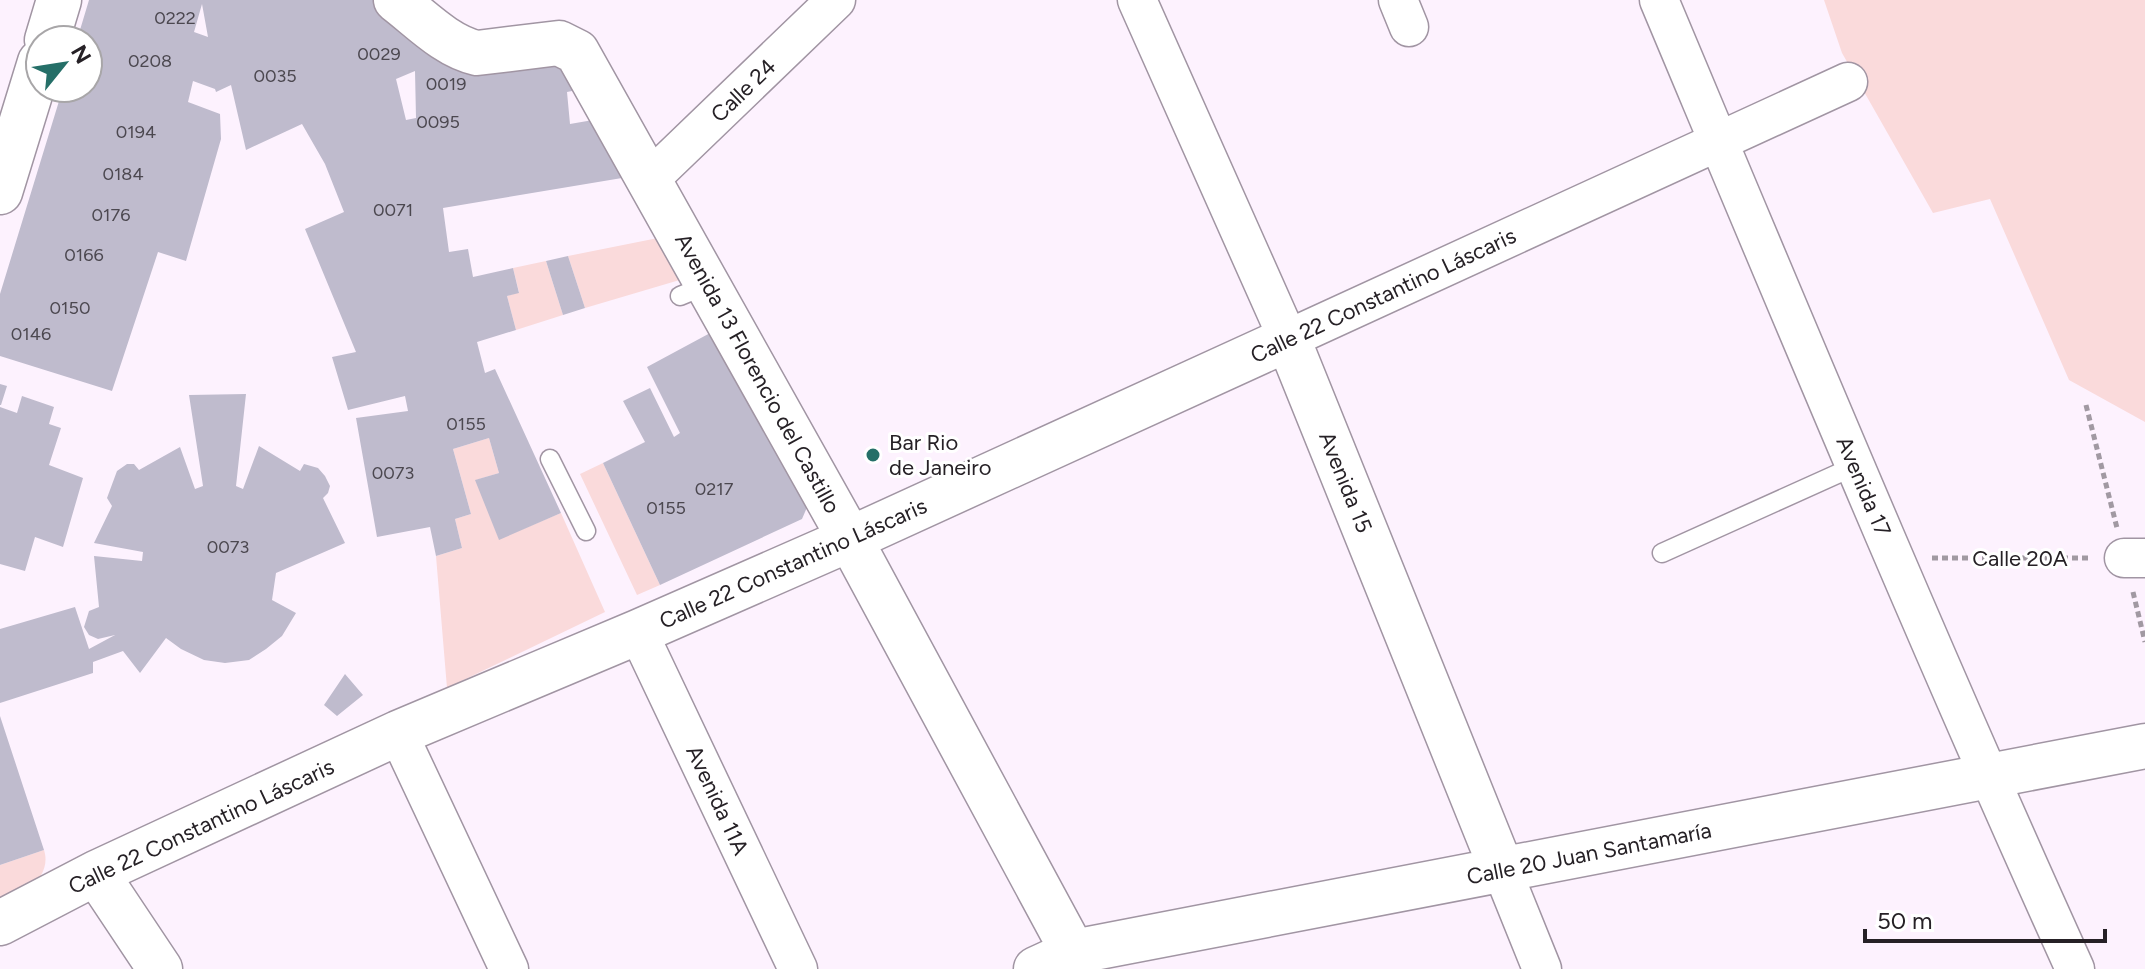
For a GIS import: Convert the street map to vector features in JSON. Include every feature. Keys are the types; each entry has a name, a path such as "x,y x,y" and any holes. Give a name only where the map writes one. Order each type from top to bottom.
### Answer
{"street":[{"path":"52,24 59,0"},
{"name":"Avenida 13 Florencio del Castillo","path":"396,0 464,50 477,53 559,43 577,52 584,62 650,179 695,290 850,539 1063,963"},
{"name":"Calle 24","path":"650,179 836,0"},
{"name":"Avenida 15","path":"1137,0 1288,339 1542,969"},
{"name":"Avenida 17","path":"1659,0 1988,776 2075,969"},
{"name":"Calle 22 Constantino Láscaris","path":"0,923 96,873 398,733 850,539 1848,82"},
{"path":"0,192 27,104"},
{"name":"Avenida 11A","path":"638,632 798,969"},
{"path":"398,733 509,969"},
{"name":"Calle 20 Juan Santamaría","path":"1063,963 1502,870 2145,746"},
{"path":"96,873 160,969"}],"lane":[{"path":"550,459 586,531"},
{"path":"1662,553 1855,466"}],"path":[{"name":"Calle 20A","path":"1895,558 2135,558"}],"shaded area":[{"path":"1824,0 2145,0 2145,422 2069,380 1990,199 1933,213 1842,53"},
{"path":"663,237 683,279 585,308 568,256"},
{"path":"546,261 563,315 516,330 507,296 519,292 513,268"},
{"path":"489,438 499,473 476,480 499,539 561,513 605,612 447,688 436,556 462,548 455,519 471,514 453,449"},
{"path":"603,463 660,585 637,595 580,474"},
{"path":"44,850 46,860 39,878 25,893 0,911 0,865"}],"building":[{"path":"89,0 376,0 553,56 577,90 567,92 570,124 593,120 622,178 443,208 449,252 468,249 473,277 513,268 519,293 507,296 516,330 477,342 485,373 495,369 561,513 499,540 475,480 499,473 489,438 453,449 471,514 455,519 462,548 436,556 430,527 377,537 356,418 408,411 405,396 348,410 332,357 356,352 305,229 344,212 325,164 302,124 246,150 231,85 216,92 193,81 188,102 220,114 221,139 186,261 158,252 112,391 0,356 0,294 58,104 104,104 104,24 82,24","holes":["202,4 208,37 194,32","415,71 416,118 406,120 396,79"]},
{"path":"568,256 585,308 563,315 546,261"},
{"path":"712,332 808,505 802,519 660,585 603,463 645,442 623,401 650,388 674,437 680,433 647,367"},
{"path":"0,384 7,386 1,405 0,405"},
{"path":"246,394 236,486 243,489 259,446 300,471 304,464 318,468 330,486 323,498 345,543 276,573 272,600 296,613 282,636 249,660 225,663 204,660 166,638 140,673 123,651 93,662 93,673 0,703 0,629 75,607 89,649 115,635 98,639 89,635 84,627 89,611 99,607 94,556 142,561 143,552 94,543 112,506 107,498 117,471 127,464 134,464 139,470 180,447 195,489 203,486 189,395"},
{"path":"22,396 54,407 49,424 61,428 49,465 83,478 63,547 35,537 25,571 0,564 0,407 17,413"},
{"path":"345,674 363,695 337,716 324,705"},
{"path":"0,716 44,850 0,865"}],"place":[{"name":"Bar Rio de Janeiro","path":"873,455"}]}
